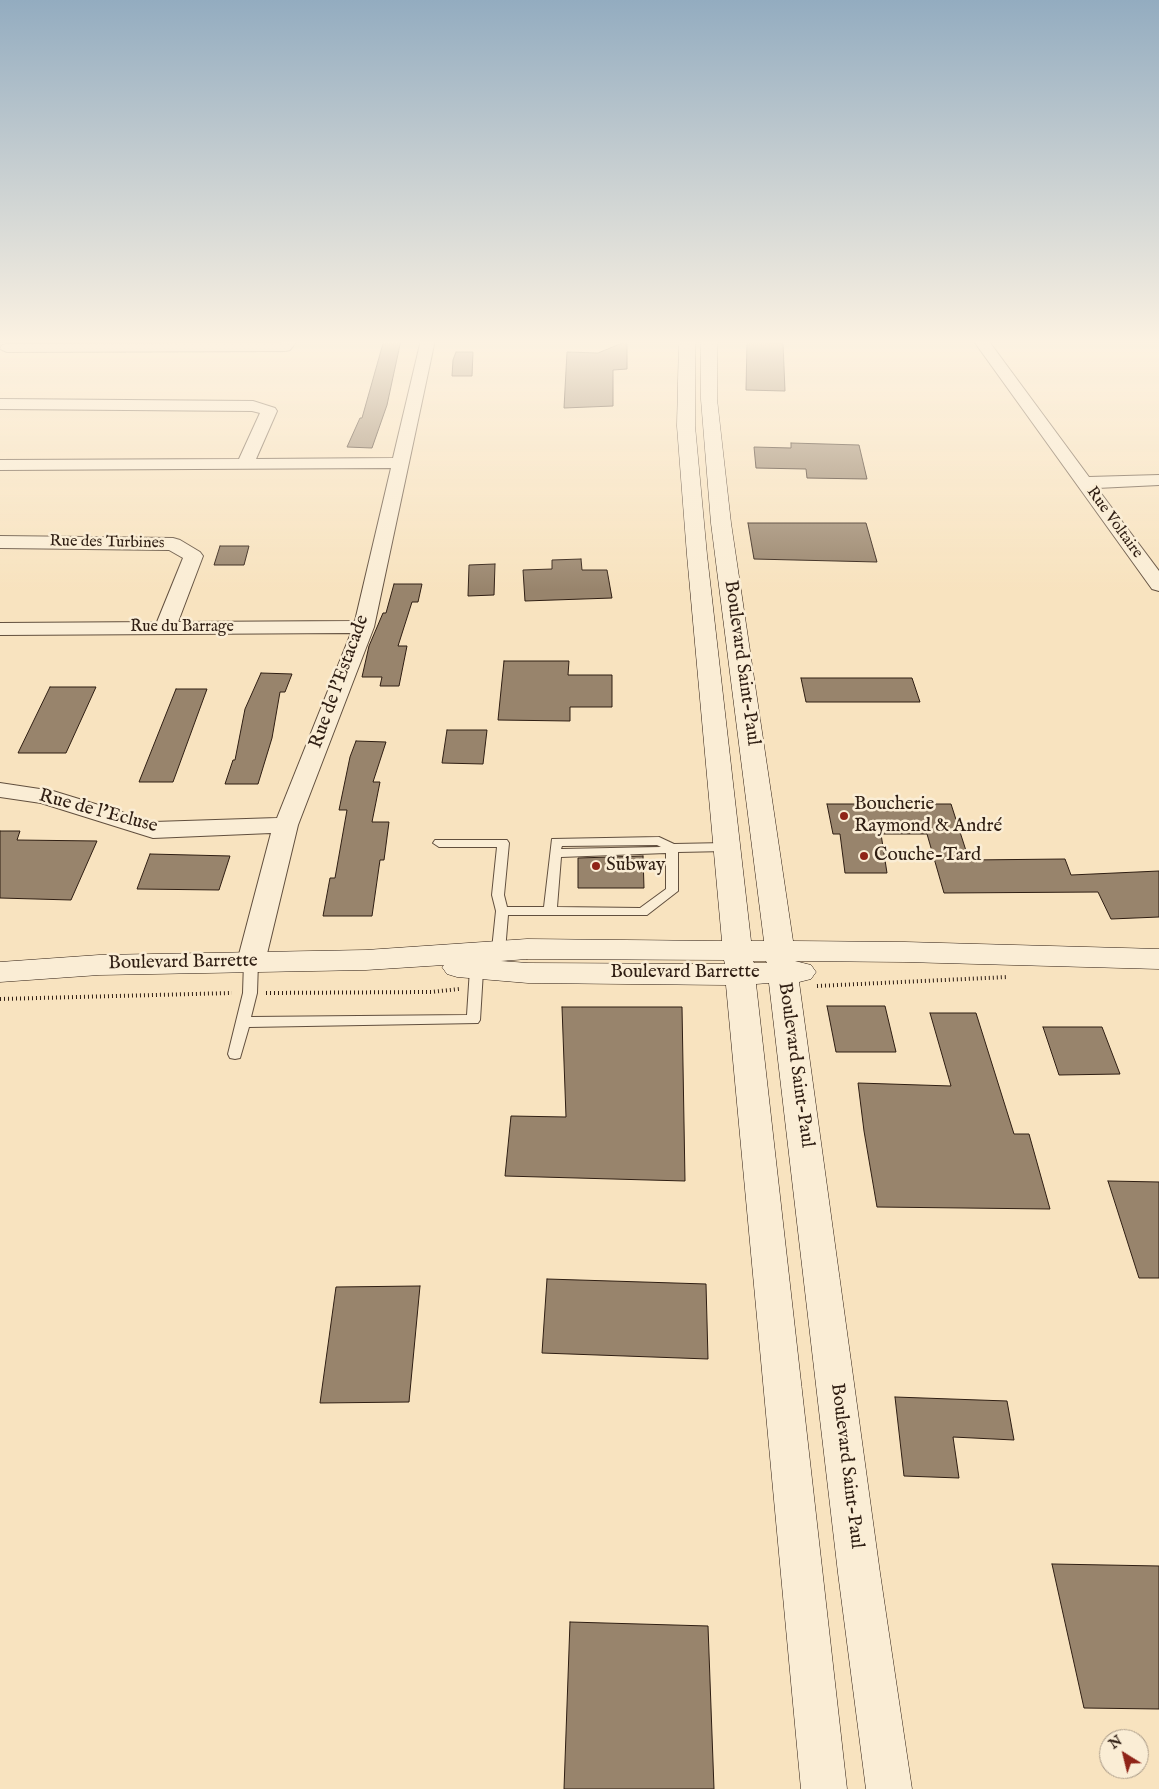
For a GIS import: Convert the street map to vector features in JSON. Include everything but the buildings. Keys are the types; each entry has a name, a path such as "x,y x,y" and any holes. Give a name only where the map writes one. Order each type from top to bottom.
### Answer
{"main road":[{"name":"Boulevard Saint-Paul","path":"687,423 690,480 726,848 824,1789"},
{"name":"Boulevard Saint-Paul","path":"711,423 716,482 889,1789"},
{"name":"Boulevard Barrette","path":"0,972 99,964 488,960 527,949 739,962 781,962 876,970 1159,959"},
{"name":"Boulevard Barrette","path":"488,960 528,973 586,974 739,962"}],"street":[{"path":"245,464 263,423"},
{"name":"Rue de l'Estacade","path":"251,962 286,825 364,627 408,423"},
{"name":"Rue Voltaire","path":"1041,423 1159,585"},
{"path":"0,465 399,463"},
{"path":"1084,483 1159,480"},
{"name":"Rue des Turbines","path":"0,542 173,544 193,556 165,628"},
{"name":"Rue du Barrage","path":"0,629 364,627"},
{"name":"Rue de l'Ecluse","path":"0,790 44,796 153,830 286,825"}],"lane":[{"path":"550,911 556,842 659,841 672,848 726,848"},
{"path":"243,1022 473,1020 502,911 498,895 503,843 439,843"},
{"path":"502,911 643,912 672,891 672,848"},
{"path":"235,1054 250,993 251,962"}],"path":[{"path":"813,987 858,983 989,978"},
{"name":"Boulevard Barrette","path":"270,993 446,991"},
{"name":"Boulevard Barrette","path":"0,999 232,994"}],"place":[{"name":"Boucherie Raymond & André","path":"844,816"},
{"name":"Couche-Tard","path":"864,856"},
{"name":"Subway","path":"596,866"}]}
